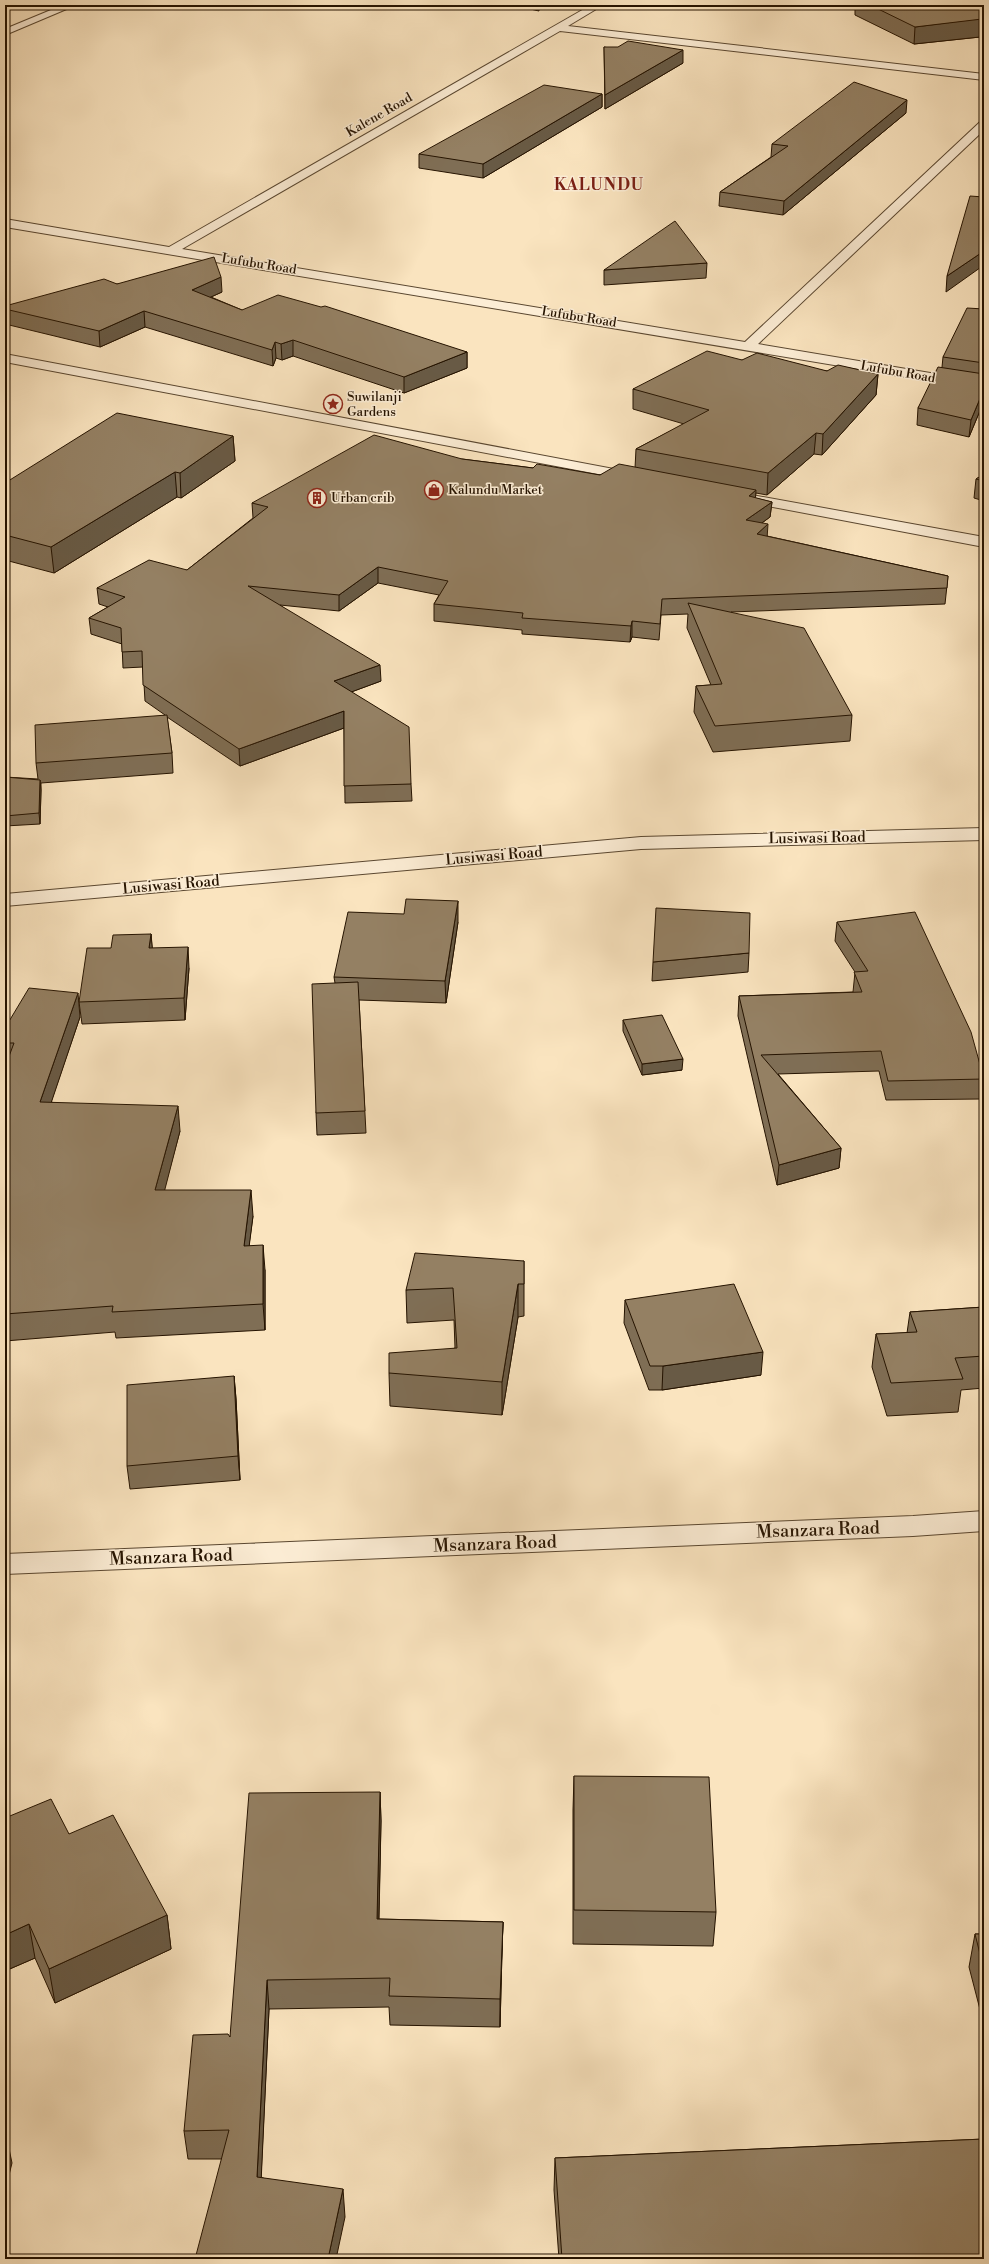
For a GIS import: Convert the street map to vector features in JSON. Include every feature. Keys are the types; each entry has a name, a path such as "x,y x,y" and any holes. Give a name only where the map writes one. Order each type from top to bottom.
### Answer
{"street":[{"path":"5,32 71,5"},
{"name":"Kalene Road","path":"173,250 598,5"},
{"path":"560,28 984,77"},
{"path":"750,346 984,124"},
{"name":"Lufubu Road","path":"5,222 984,386"},
{"path":"5,358 645,479"},
{"path":"724,494 984,542"},
{"name":"Lusiwasi Road","path":"5,900 641,843 984,834"},
{"name":"Msanzara Road","path":"5,1564 913,1526 984,1521"}],"building":[{"path":"870,5 984,5 984,18 915,27"},
{"path":"628,41 683,50 605,95 604,47 618,47"},
{"path":"854,82 907,100 784,201 720,192 788,146 772,144"},
{"path":"544,85 602,94 483,164 419,154"},
{"path":"970,196 984,197 984,251 947,276"},
{"path":"675,221 707,263 604,270"},
{"path":"214,257 221,277 192,290 242,310 278,295 321,307 325,306 467,352 404,377 293,340 281,344 275,342 272,350 144,311 99,331 5,309 5,306 104,279 117,284"},
{"path":"967,308 984,309 984,363 943,357"},
{"path":"707,351 742,360 757,353 827,371 838,365 878,374 823,434 816,433 768,473 636,449 709,410 633,389"},
{"path":"938,367 984,374 984,389 971,420 918,408"},
{"path":"117,413 233,436 180,473 175,472 51,547 5,535 5,483"},
{"path":"374,435 462,459 533,468 537,464 600,475 619,464 756,490 749,496 772,502 746,520 768,524 757,534 948,576 947,588 662,599 660,624 632,621 631,626 522,618 523,613 434,604 448,581 378,567 339,595 248,586 380,665 334,681 409,727 411,784 344,786 344,711 239,749 143,685 142,651 122,652 121,628 89,618 125,597 97,588 149,560 187,570 268,507 252,503"},
{"path":"984,474 984,481 976,479"},
{"path":"688,603 804,628 852,715 715,726 696,686 722,684"},
{"path":"167,715 172,753 36,763 35,725"},
{"path":"5,777 40,780 39,813 5,816"},
{"path":"406,899 458,901 445,981 334,977 348,912 404,914"},
{"path":"656,908 750,913 749,953 653,962"},
{"path":"915,912 971,1032 984,1079 888,1081 881,1051 761,1055 841,1148 779,1165 739,996 862,992 854,972 868,971 837,922"},
{"path":"151,934 149,948 188,947 184,998 79,1002 87,948 111,948 113,935"},
{"path":"358,982 365,1111 316,1113 312,984"},
{"path":"29,988 78,993 40,1102 178,1106 155,1190 251,1190 244,1246 263,1245 263,1304 112,1312 113,1306 5,1314 5,1067 14,1043 5,1043 5,1028"},
{"path":"662,1015 683,1059 642,1064 623,1020"},
{"path":"415,1253 524,1261 524,1284 518,1284 502,1382 389,1373 389,1353 457,1348 453,1288 406,1290"},
{"path":"734,1284 763,1352 663,1366 650,1366 625,1300"},
{"path":"984,1307 984,1356 955,1358 963,1379 891,1383 876,1334 917,1332 910,1312"},
{"path":"234,1376 238,1456 127,1466 127,1385"},
{"path":"574,1776 709,1777 716,1912 574,1910"},
{"path":"380,1792 377,1919 503,1922 500,1999 389,1996 390,1978 267,1980 257,2177 343,2189 328,2259 195,2259 229,2130 184,2131 193,2035 228,2034 230,2037 249,1793"},
{"path":"51,1799 69,1834 113,1815 167,1915 49,1969 29,1924 5,1935 5,1818"},
{"path":"975,1934 984,1934 984,1970"},
{"path":"984,2139 984,2257 932,2259 562,2259 555,2158"}],"place":[{"name":"Suwilanji Gardens","path":"333,404"},
{"name":"Kalundu Market","path":"434,490"},
{"name":"Urban crib","path":"317,498"}],"district":[{"name":"KALUNDU","path":"599,185"}]}
